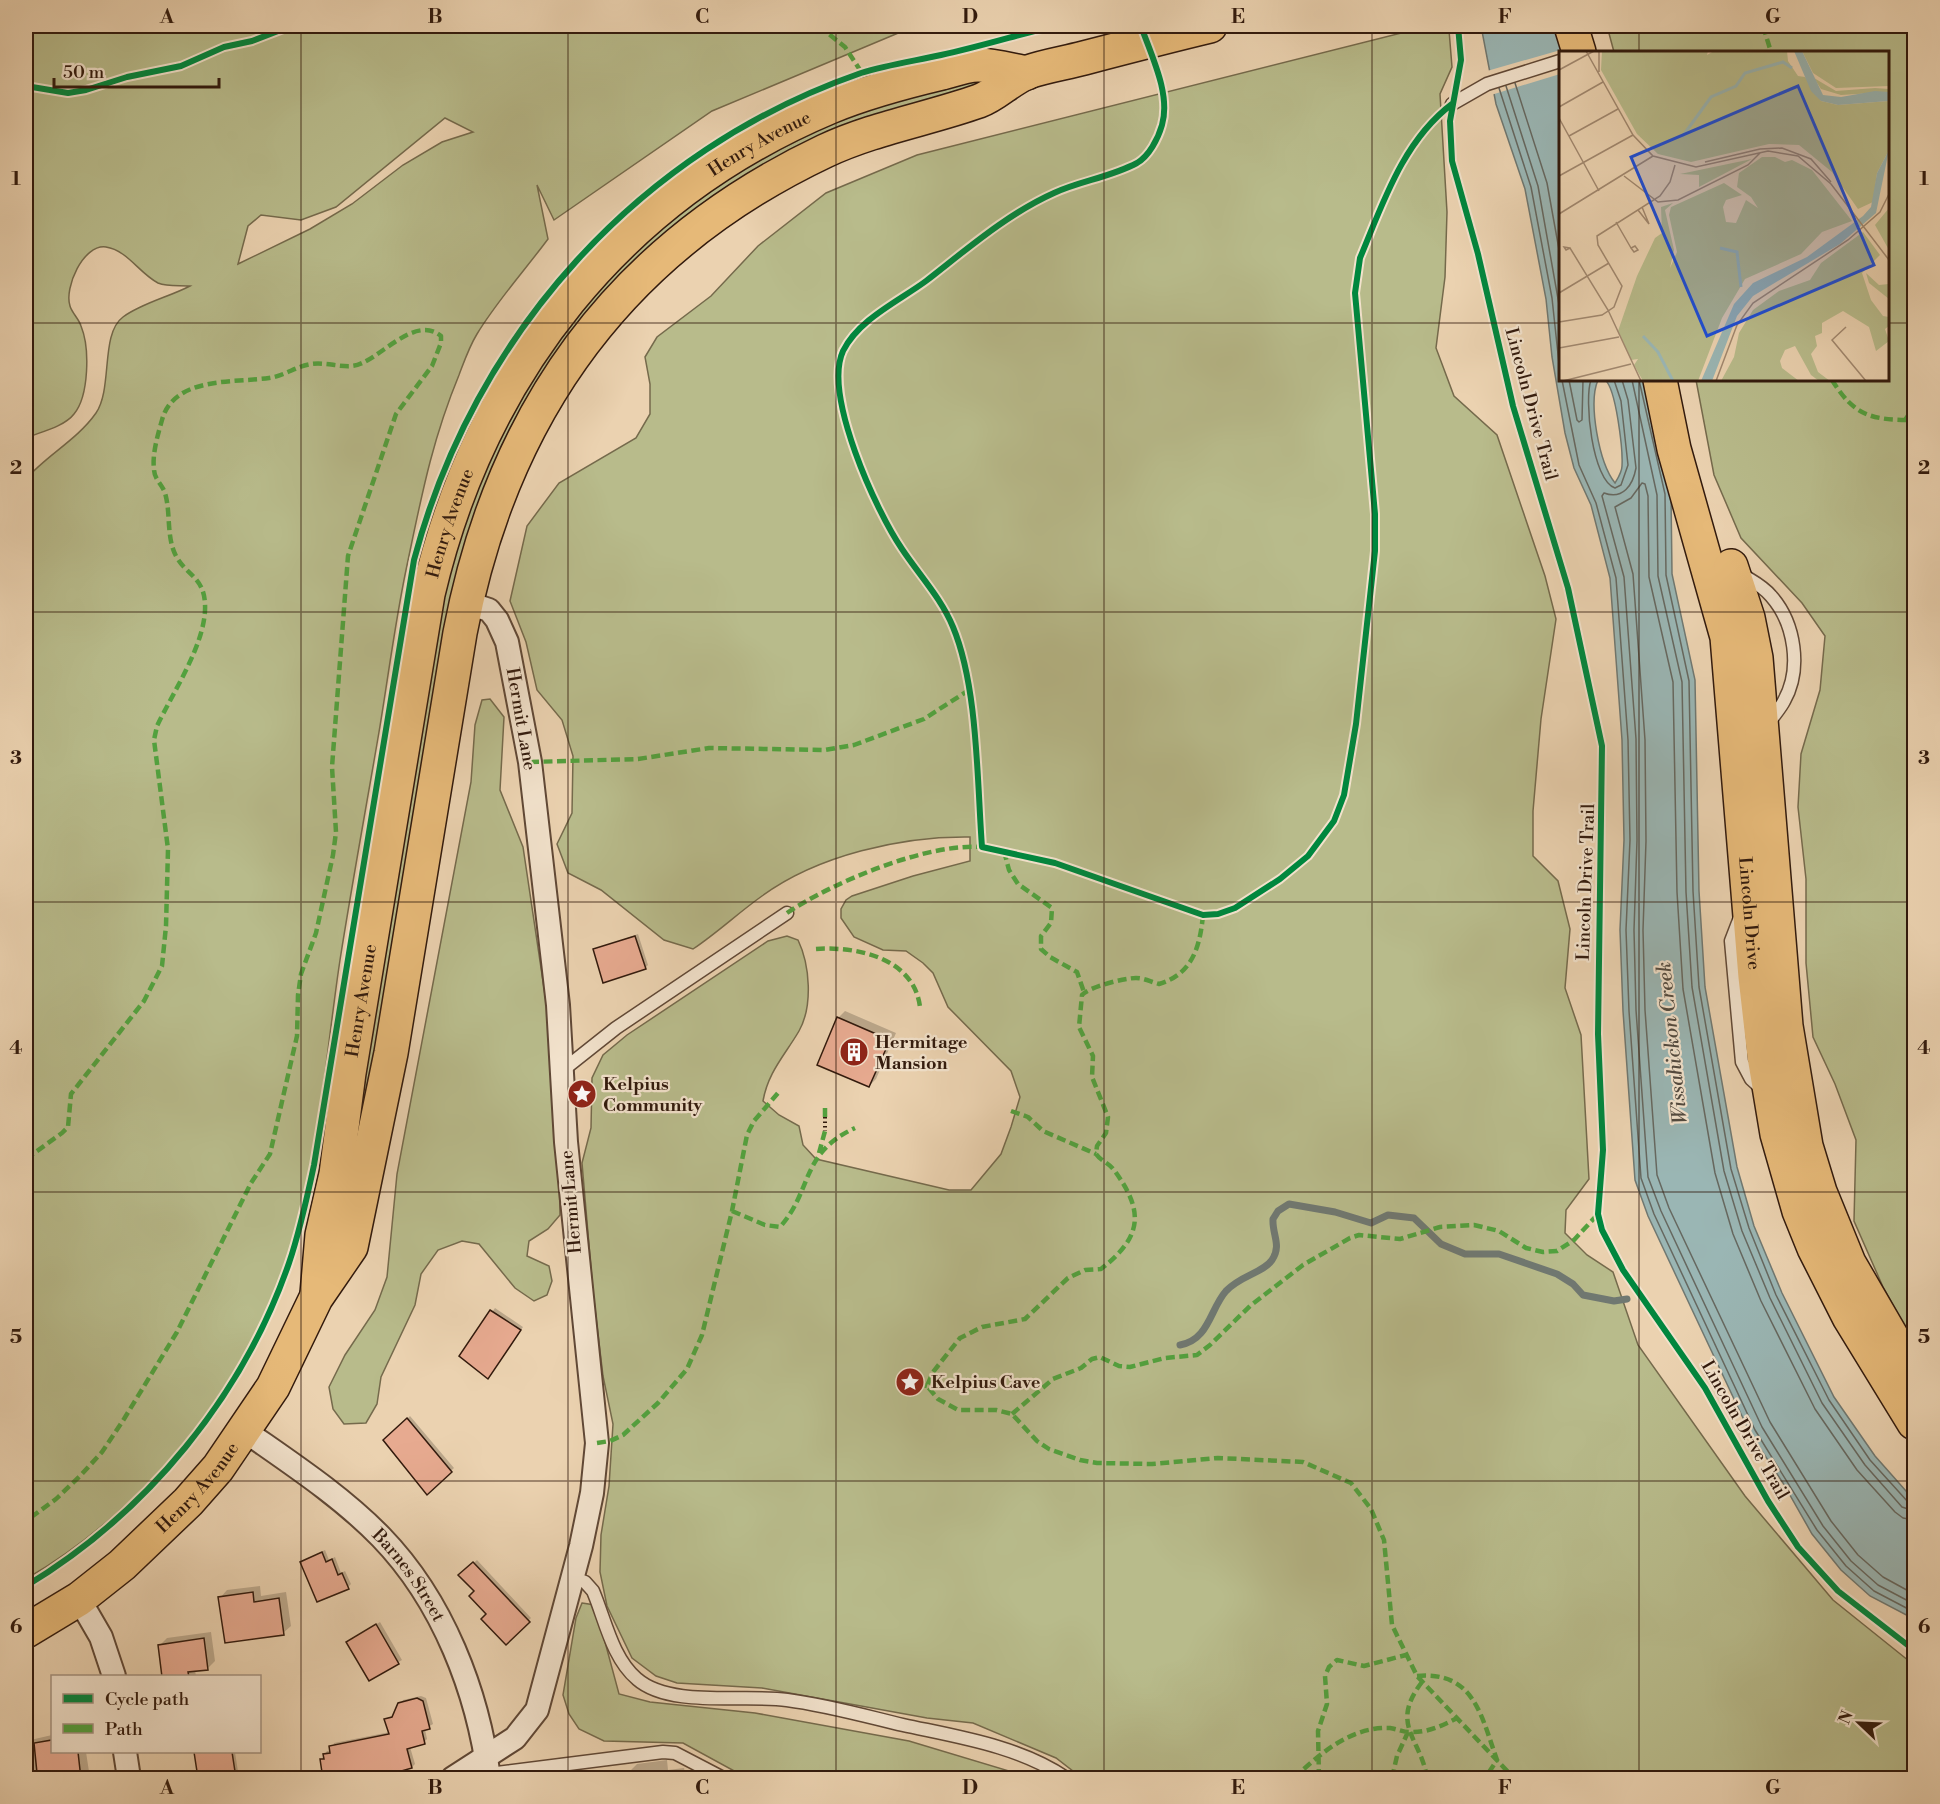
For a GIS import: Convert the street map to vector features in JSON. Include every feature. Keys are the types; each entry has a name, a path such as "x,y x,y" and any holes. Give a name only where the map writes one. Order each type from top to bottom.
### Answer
{"main road":[{"name":"Henry Avenue","path":"26,1631 79,1599 122,1565 181,1509 245,1431 273,1387 316,1298 351,1247 391,1053 465,602 485,528 512,460 529,426 585,340 672,248 723,209 797,165 863,136 982,100 1027,73 1210,26"},
{"path":"1570,26 1579,51"},
{"path":"1590,26 1597,51"},
{"name":"Henry Avenue","path":"316,1298 322,1235 336,1174 349,1073 428,594 443,535 460,487 478,443 510,383 560,310 604,261 678,195 745,150 808,116 907,81 977,65 1027,73"},
{"name":"Lincoln Drive","path":"1660,381 1674,450 1727,637 1759,1016 1771,1096 1787,1173 1814,1248 1850,1317 1914,1424"},
{"name":"Lincoln Drive","path":"1678,381 1698,468 1748,618 1756,657 1786,1026 1806,1146 1820,1192 1849,1263 1914,1375"}],"street":[{"name":"Hermit Lane","path":"453,1779 488,1770 524,1730 537,1710 573,1578 592,1493 597,1434 587,1332 575,1247 546,897 530,762 507,642 497,620 485,608 465,602"},
{"name":"Barnes Street","path":"245,1431 361,1518 401,1561 434,1611 459,1661 476,1712 488,1770"},
{"path":"79,1599 100,1637 113,1675"},
{"path":"125,1753 129,1779"}],"lane":[{"path":"1452,104 1486,84 1559,62"},
{"path":"562,1070 616,1028 787,913"},
{"path":"573,1578 585,1582 593,1591 624,1665 635,1678 654,1690 680,1695 788,1700 832,1708 1011,1752 1046,1765 1066,1779"},
{"path":"488,1770 663,1752 675,1754 723,1779"}],"path":[{"path":"825,1117 825,1131"}],"green space":[{"path":"26,26 915,26 712,111 554,220 537,185 548,239 493,310 472,344 441,424 422,495 398,610 335,992 313,1155 299,1219 282,1274 259,1327 230,1377 197,1426 160,1470 119,1511 74,1548 26,1579 26,479 80,431 96,413 104,390 111,336 116,325 123,317 139,308 190,286 158,283 114,249 98,248 90,252 77,269 69,298 71,309 81,326 86,346 83,396 70,419 26,438","holes":["445,118 473,132 442,142 403,165 352,204 310,229 238,264 248,226 261,215 301,220 336,207"]},
{"path":"1429,26 1449,30 1452,67 1440,94 1447,212 1445,277 1436,348 1454,396 1497,435 1545,576 1556,619 1541,719 1533,811 1533,856 1558,881 1570,929 1565,988 1581,1035 1589,1179 1566,1210 1565,1233 1587,1255 1613,1272 1638,1345 1745,1496 1833,1600 1914,1665 1914,1778 1082,1778 1056,1758 973,1723 927,1718 762,1688 677,1683 656,1676 632,1658 607,1606 600,1572 601,1535 609,1486 613,1424 603,1376 593,1292 582,1163 591,1128 592,1078 603,1055 627,1035 768,941 787,936 798,940 802,950 807,973 808,998 799,1031 773,1072 763,1101 779,1115 799,1126 803,1145 816,1159 949,1190 971,1190 1001,1154 1020,1097 1011,1071 948,1007 933,973 923,963 906,951 883,950 854,937 841,918 841,909 846,900 852,896 913,876 970,861 970,837 889,844 834,859 809,869 762,896 693,949 664,940 601,890 568,873 557,844 572,813 573,756 562,720 537,690 526,642 510,601 527,526 559,483 636,438 650,414 650,384 645,357 657,337 711,296 758,246 826,193 917,155"},
{"path":"1607,26 1904,26 1914,49 1914,1343 1883,1287 1854,1221 1856,1140 1835,1084 1813,1037 1806,963 1806,879 1798,807 1801,754 1820,690 1825,636 1802,603 1741,538 1714,475 1696,381 1889,381 1889,51 1614,51"},
{"path":"985,76 991,81 803,149 529,403 378,1062 341,1206 446,567 507,411 594,288 713,183 855,111"},
{"path":"490,699 504,717 500,790 523,847 551,1035 558,1122 560,1215 548,1229 529,1241 527,1256 549,1266 552,1281 547,1295 534,1301 515,1288 479,1244 462,1241 438,1250 421,1274 415,1305 381,1377 377,1404 366,1423 344,1424 333,1409 329,1387 345,1355 375,1310 387,1277 397,1174 471,782 475,725 482,700"},
{"path":"582,1603 595,1605 619,1694 650,1702 755,1713 909,1741 1019,1774 1025,1778 747,1778 683,1743 604,1741 579,1729 569,1714 563,1695 576,1618"}],"water":[{"name":"Wissahickon Creek","path":"1481,26 1556,26 1564,51 1559,51 1559,381 1598,381 1594,403 1597,433 1604,462 1615,483 1622,468 1621,447 1618,420 1609,385 1606,381 1645,381 1671,494 1672,574 1695,680 1699,891 1705,987 1737,1167 1754,1226 1782,1293 1834,1397 1875,1456 1914,1500 1914,1619 1870,1596 1841,1570 1812,1534 1783,1483 1750,1433 1648,1216 1635,1180 1623,1011 1620,930 1624,840 1622,740 1610,578 1591,505 1574,468 1565,433 1552,357 1546,299 1525,189 1496,104"}],"pier":[{"path":"1564,49 1565,51 1559,51 1559,74 1491,95 1487,71"}],"building":[{"path":"635,936 646,969 603,983 593,949"},
{"name":"Hermitage Mansion","path":"837,1017 890,1040 869,1087 817,1065"},
{"path":"490,1310 521,1330 488,1379 459,1356"},
{"path":"407,1418 452,1472 427,1495 383,1440"},
{"path":"322,1552 326,1562 332,1559 338,1575 342,1573 349,1589 317,1602 300,1562"},
{"path":"473,1562 530,1622 506,1645 481,1619 486,1614 469,1596 474,1591 458,1575"},
{"path":"253,1592 254,1602 279,1598 284,1635 225,1643 218,1597"},
{"path":"376,1624 399,1664 369,1681 346,1642"},
{"path":"204,1638 208,1670 188,1672 189,1675 162,1675 158,1645"},
{"path":"417,1698 423,1701 430,1729 422,1731 425,1744 407,1749 412,1768 373,1779 323,1779 320,1759 324,1759 323,1754 330,1753 329,1746 389,1734 384,1719 392,1717 398,1703"},
{"path":"51,1740 51,1753 78,1753 81,1779 47,1777 46,1771 37,1773 34,1743"},
{"path":"194,1753 232,1753 236,1778 198,1778"}],"waterway":[{"path":"1180,1345 1190,1342 1203,1330 1226,1291 1272,1260 1276,1250 1273,1219 1278,1211 1289,1204 1335,1212 1371,1223 1388,1215 1414,1218 1441,1244 1465,1254 1499,1254 1557,1274 1573,1284 1583,1295 1614,1301 1627,1299"}],"marked path":[{"path":"819,26 845,47 862,73"},
{"path":"1763,26 1771,51"},
{"path":"26,1159 68,1127 71,1094 144,1001 162,966 166,926 168,849 154,740 157,726 195,650 201,634 205,604 198,582 180,562 173,549 165,493 154,473 156,444 162,420 169,406 179,396 207,384 269,378 311,364 352,366 373,357 407,335 419,331 430,331 441,336 441,343 432,366 396,414 348,556 332,767 336,832 316,933 301,974 297,1036 270,1154 251,1183 177,1332 124,1419 102,1452 81,1475 56,1499 26,1521"},
{"path":"1833,381 1849,402 1866,414 1887,419 1914,420"},
{"path":"1905,420 1914,407"},
{"path":"530,762 638,759 709,748 825,750 854,745 924,719 969,690"},
{"path":"787,913 829,889 884,866 940,850 966,847 988,848"},
{"path":"1004,851 1009,870 1018,884 1052,908 1051,923 1041,936 1041,949 1050,957 1077,972 1084,992"},
{"path":"1203,915 1200,937 1193,957 1187,966 1171,979 1159,984 1145,979 1131,978 1099,986 1082,995 1079,1027 1093,1056 1092,1077 1108,1117 1106,1133 1097,1146 1096,1154 1114,1170 1131,1199 1134,1211 1131,1235 1125,1246 1101,1269 1085,1270 1068,1278 1025,1319 982,1327 960,1338 933,1372 927,1386 938,1399 958,1410 996,1410 1012,1414 1037,1441 1049,1449 1080,1460 1097,1463 1152,1464 1218,1458 1303,1462 1351,1483 1371,1509 1384,1540 1392,1625 1417,1676 1509,1773 1517,1778"},
{"path":"816,949 849,950 881,958 895,966 907,977 915,990 920,1007"},
{"path":"597,1443 610,1441 623,1435 658,1403 687,1369 702,1335 732,1211 747,1135 754,1121 778,1093"},
{"path":"825,1108 825,1117"},
{"path":"1011,1111 1028,1117 1043,1131 1096,1154"},
{"path":"732,1211 765,1225 780,1227 798,1199 809,1173 825,1149 837,1138 855,1128"},
{"path":"819,1153 825,1131"},
{"path":"1012,1414 1053,1379 1081,1368 1092,1359 1100,1357 1119,1366 1130,1367 1165,1358 1197,1355 1250,1306 1303,1265 1350,1238 1359,1235 1400,1239 1440,1227 1474,1225 1499,1231 1526,1248 1543,1252 1557,1251 1574,1240 1598,1214"},
{"path":"912,1382 927,1386"},
{"path":"1319,1778 1318,1731 1327,1704 1325,1676 1329,1667 1337,1660 1364,1666 1406,1655"},
{"path":"1417,1676 1436,1676 1451,1681 1472,1699 1480,1712 1497,1760 1485,1778"},
{"path":"1422,1682 1412,1697 1407,1721 1424,1764 1427,1778"},
{"path":"1294,1778 1337,1743 1362,1732 1390,1728 1407,1732 1422,1731 1457,1718"},
{"path":"1392,1778 1397,1756 1408,1732"}],"cycle path":[{"path":"26,86 68,93 86,90 127,77 181,66 224,47 252,41 291,26"},
{"path":"26,1586 70,1557 112,1523 150,1487 186,1447 246,1359 289,1263 314,1165 414,560 441,477 478,399 523,327 577,261 638,201 706,150 781,107 861,73 1054,26"},
{"path":"1141,26 1159,75 1164,101 1162,125 1149,152 1137,163 1127,168 1064,189 1020,211 869,320 859,329 843,351 839,371 840,395 855,452 879,508 902,549 942,606 953,627 961,651 972,706 982,847 1055,863 1203,915 1218,914 1235,908 1280,879 1308,856 1334,821 1344,795 1356,724 1375,551 1375,514 1355,293 1360,258 1386,195 1407,154 1435,119 1452,104"},
{"name":"Lincoln Drive Trail","path":"1458,26 1461,60 1450,121 1452,161 1478,254 1513,406 1568,588 1602,746 1598,1034 1603,1150 1598,1214 1602,1230 1623,1270 1705,1388 1768,1501 1798,1547 1838,1591 1914,1650"}],"place":[{"name":"Hermitage Mansion","path":"854,1052"},
{"name":"Kelpius Community","path":"582,1094"},
{"name":"Kelpius Cave","path":"910,1382"}]}
